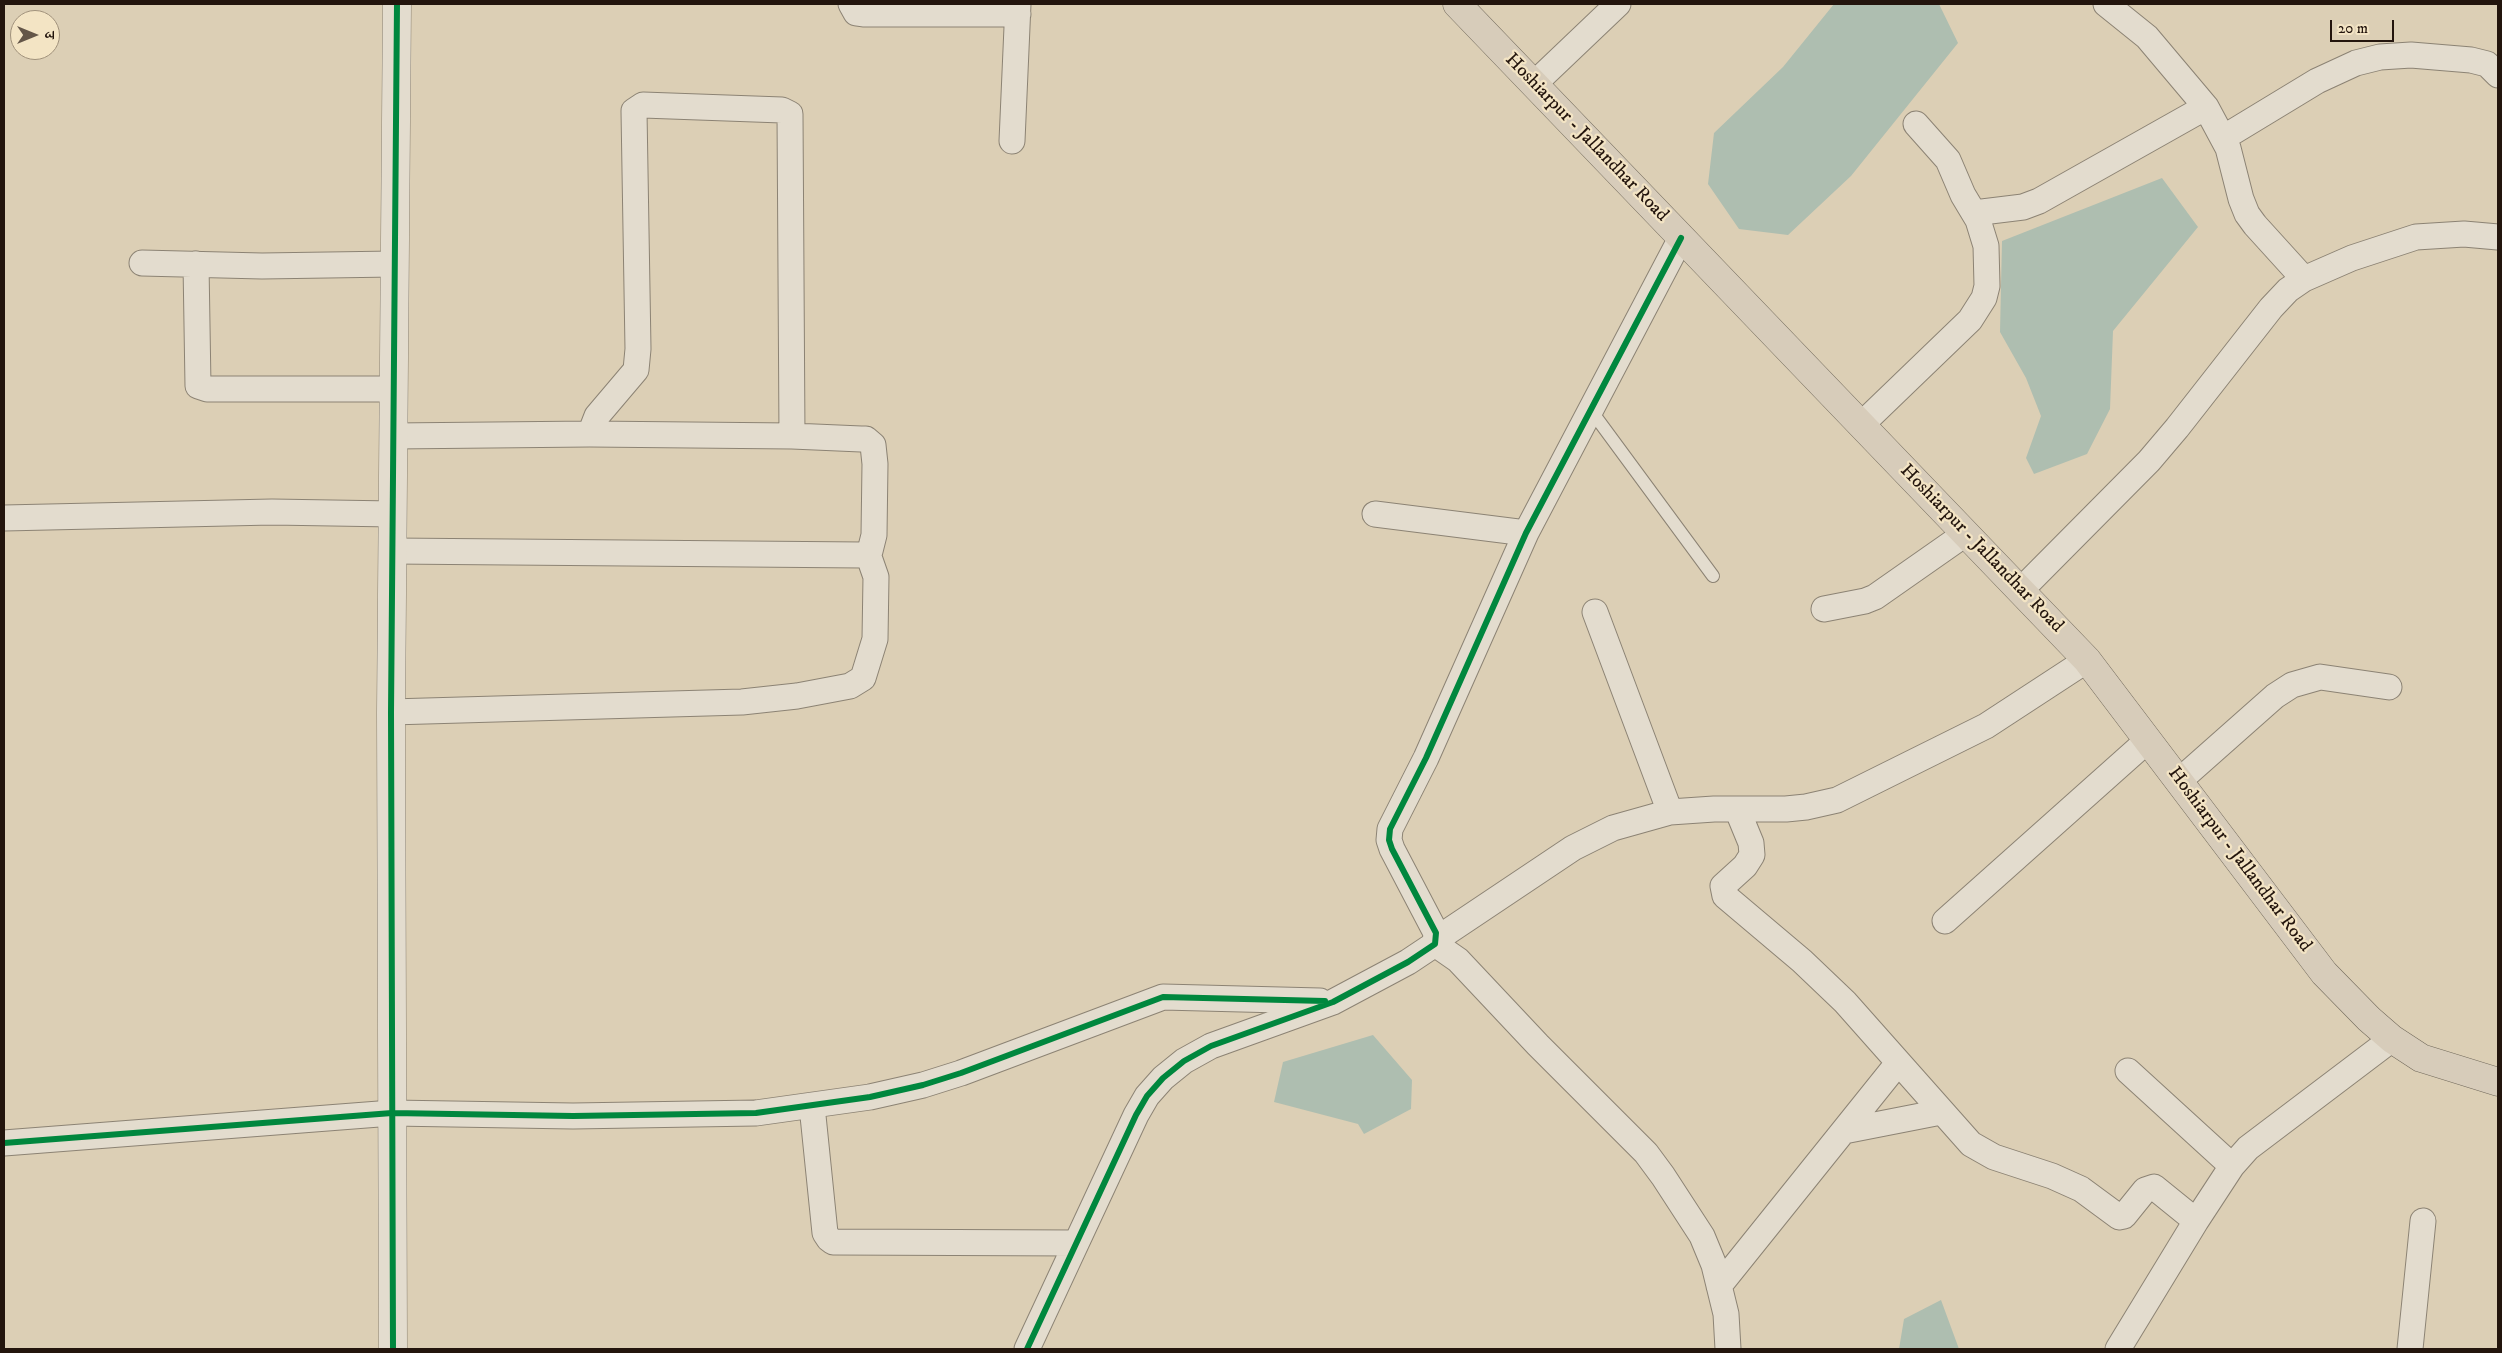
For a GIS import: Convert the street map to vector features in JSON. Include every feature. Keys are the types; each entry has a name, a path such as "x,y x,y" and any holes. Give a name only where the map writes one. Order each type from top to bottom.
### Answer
{"highway":[{"name":"Hoshiarpur - Jallandhar Road","path":"1457,4 2087,660 2324,973 2369,1019 2392,1039 2421,1058 2498,1082"}],"street":[{"path":"393,1349 391,712 397,4"},
{"path":"851,4 856,13 863,14 1018,9 1012,140"},
{"path":"1534,84 1618,4"},
{"path":"2106,4 2147,37 2206,107 2223,138 2247,214 2304,279"},
{"path":"2223,138 2317,81 2356,63 2410,55 2472,60 2487,64 2498,76"},
{"path":"590,434 601,410 632,377 637,361 634,111 642,105 782,110 790,114 792,436"},
{"path":"1974,213 2023,207 2039,201 2206,107"},
{"path":"1861,425 1970,320 1984,298 1988,271 1984,233 1963,195 1948,160 1916,124"},
{"path":"2020,591 2130,482 2177,428 2271,308 2288,290 2304,279 2352,258 2416,237 2464,234 2498,238"},
{"path":"1682,238 1526,533 1426,758 1390,829 1389,840 1436,933 1436,941 1458,960 1538,1045 1646,1153 1685,1206 1702,1236 1714,1265 1726,1314 1728,1349"},
{"path":"142,264 262,266 394,264"},
{"path":"196,264 198,386 207,389 394,389"},
{"path":"391,712 742,702 798,696 850,686 863,678 875,639 876,577 868,554 874,536 876,464 873,445 866,439 792,436 590,434 393,436"},
{"path":"4,518 272,512 393,514"},
{"path":"1375,514 1526,533"},
{"path":"1824,609 1865,601 1875,597 1966,534"},
{"path":"392,551 868,554"},
{"path":"1595,612 1670,812"},
{"path":"1027,1349 1136,1115 1148,1096 1163,1078 1184,1061 1211,1046 1332,1002 1408,962 1436,941 1591,838 1613,828 1670,812 1796,808 1837,800 1986,726 2087,660"},
{"path":"2179,781 2275,696 2292,685 2320,677 2389,687"},
{"path":"1945,921 2148,740"},
{"path":"1737,809 1751,843 1752,856 1745,866 1723,886 1725,896 1808,966 1861,1019 1971,1144 1984,1153 2068,1183 2096,1199 2114,1214 2124,1216 2145,1190 2154,1187 2196,1221"},
{"path":"4,1143 392,1113 573,1116 756,1113 870,1097 961,1073 1158,998 1182,996 1332,1002"},
{"path":"2118,1349 2232,1166 2266,1132 2350,1073 2392,1039"},
{"path":"1719,1286 1898,1063"},
{"path":"2128,1071 2232,1166"},
{"path":"812,1106 826,1233 833,1242 1076,1243"},
{"path":"1844,1131 1941,1112"},
{"path":"2410,1349 2423,1221"}],"lane":[{"path":"1590,409 1713,576"}],"shaded area":[{"path":"1834,4 1939,4 1958,43 1851,176 1788,235 1739,229 1708,184 1714,133 1783,67"},
{"path":"2162,178 2198,227 2113,331 2110,409 2087,454 2034,474 2026,458 2041,416 2026,378 2000,332 2002,241"},
{"path":"1373,1035 1412,1080 1411,1109 1364,1134 1358,1124 1274,1102 1283,1062"},
{"path":"1941,1300 1959,1349 1899,1349 1904,1319"}],"cycle path":[{"path":"393,1349 391,712 397,4"},
{"path":"1027,1349 1136,1115 1147,1096 1163,1078 1184,1061 1211,1046 1333,1002 1408,962 1435,944 1436,933 1392,849 1389,840 1390,829 1426,758 1526,533 1681,238"},
{"path":"4,1143 392,1113 573,1116 756,1113 870,1097 923,1085 961,1073 1163,997 1325,1001"}]}
